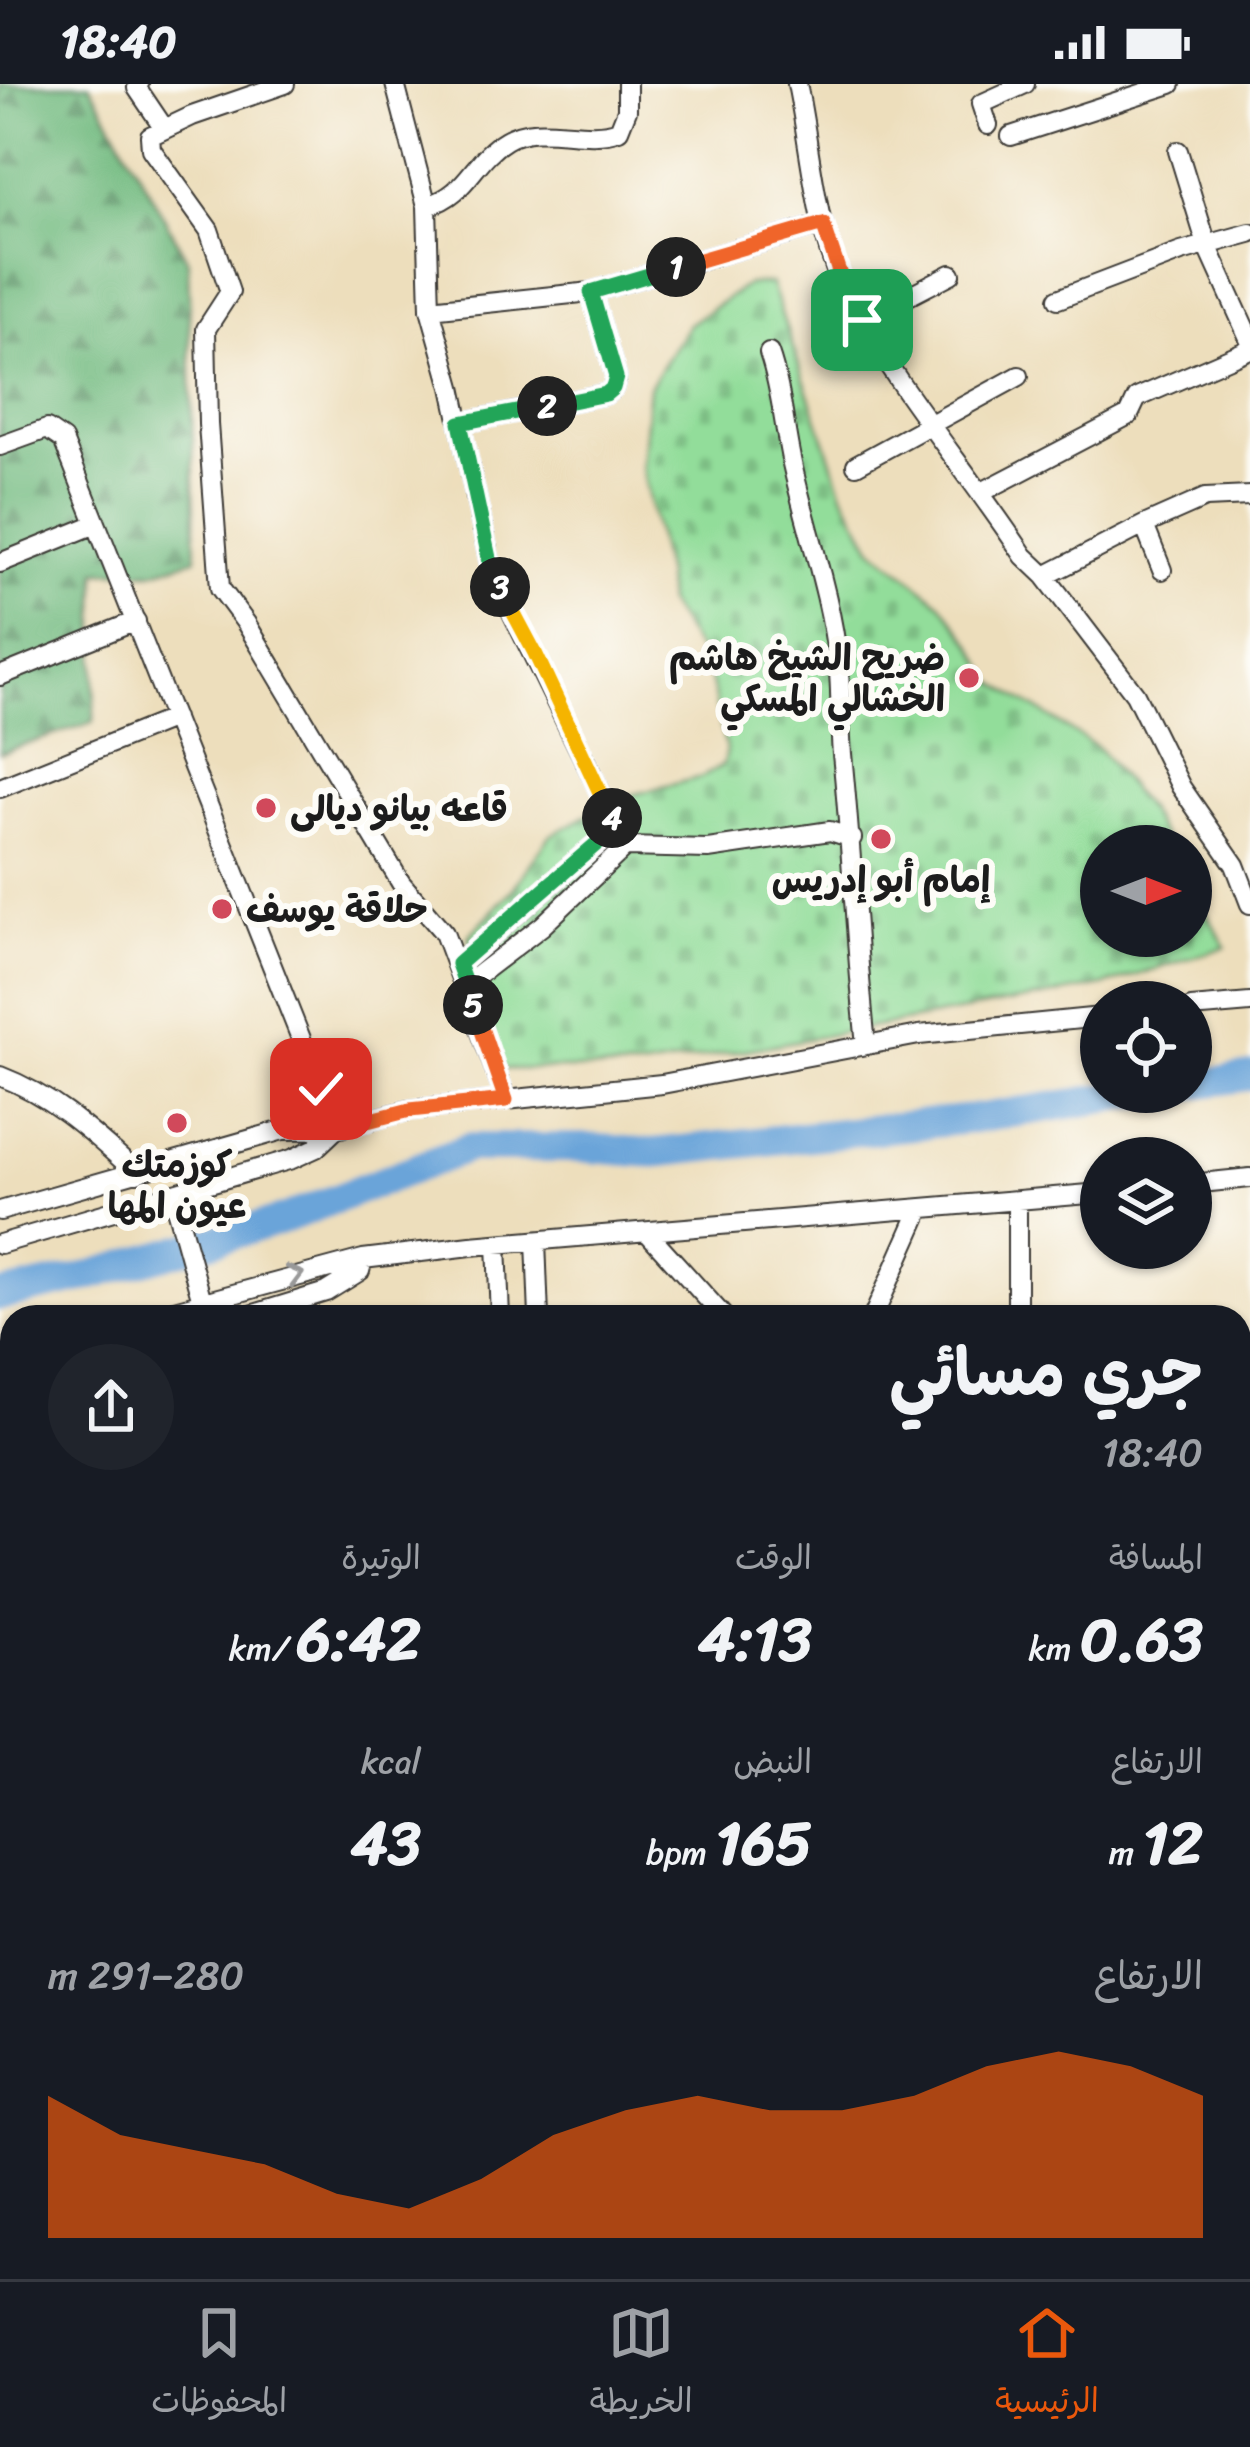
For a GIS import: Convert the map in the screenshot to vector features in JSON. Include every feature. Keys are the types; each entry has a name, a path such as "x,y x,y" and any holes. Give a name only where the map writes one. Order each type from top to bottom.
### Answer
{"street":[{"path":"140,84 137,88 164,128"},
{"path":"284,84 150,136 151,149 209,230 230,292 206,329 220,588 246,622 401,884 444,933 506,1100"},
{"path":"395,84 427,206 430,309 492,572 612,816 609,833 462,974"},
{"path":"427,206 450,200 506,140 529,133 566,132 597,138 619,130 627,110 627,84"},
{"path":"797,84 823,224 847,296 1024,556 1045,576 1135,694 1181,788 1235,865 1250,904"},
{"path":"988,125 981,104 1025,84"},
{"path":"1011,136 1171,84"},
{"path":"982,492 1129,415 1137,398 1250,344 1207,245 1178,151"},
{"path":"430,309 591,292 823,224"},
{"path":"1058,299 1250,233"},
{"path":"862,320 951,274"},
{"path":"460,423 606,394 613,388 616,377 591,292"},
{"path":"769,353 811,545 829,604 838,665 866,1045"},
{"path":"856,465 1019,376"},
{"path":"0,446 47,429 63,440 321,1089 328,1128 316,1148 292,1159 0,1244"},
{"path":"1045,576 1205,498 1250,496"},
{"path":"0,563 96,524"},
{"path":"1144,525 1162,570"},
{"path":"0,676 136,621"},
{"path":"0,788 174,718"},
{"path":"462,974 542,926 625,848 708,849 830,831 852,838"},
{"path":"1212,1006 1250,1003"},
{"path":"0,1210 263,1135 328,1128 410,1110 662,1084 920,1035 1080,1019"},
{"path":"0,1076 68,1111 136,1173"},
{"path":"1212,1182 1250,1178"},
{"path":"74,1192 82,1220"},
{"path":"172,1194 202,1301"},
{"path":"188,1305 363,1259 1080,1195"},
{"path":"1017,1201 1017,1305"},
{"path":"877,1305 921,1210"},
{"path":"648,1233 713,1305"},
{"path":"536,1241 538,1305"},
{"path":"497,1244 500,1305"},
{"path":"281,1305 336,1287 361,1271 363,1259"}],"green space":[{"path":"0,84 90,84 188,261 196,559 152,572 97,571 94,722 0,753"},
{"path":"748,284 771,284 843,493 872,547 942,604 994,682 1098,748 1147,810 1156,825 1080,825 1080,957 1194,957 1119,981 1080,981 1080,990 640,1069 502,1069 468,937 513,889 550,836 620,798 702,777 723,765 726,750 707,664 667,603 642,467 649,387 689,324"},
{"path":"1212,923 1226,947 1212,951"}],"waterway":[{"path":"1212,1082 1250,1076"},
{"path":"0,1296 78,1279 276,1222 468,1148 653,1153 980,1118 1080,1102"}],"place":[{"name":"ضريح الشيخ هاشم الخشالي المسكي","path":"969,678"},
{"name":"قاعه بيانو ديالى","path":"266,808"},
{"name":"إمام أبو إدريس","path":"881,839"},
{"name":"حلاقة يوسف","path":"222,909"},
{"name":"كوزمتك عيون المها","path":"177,1123"}],"route":[{"path":"321,1089 320,1127 337,1129 410,1110 506,1100 458,964 609,833 612,816 492,572 460,423 606,394 613,388 616,377 591,292 823,224 847,296 862,320"}]}
